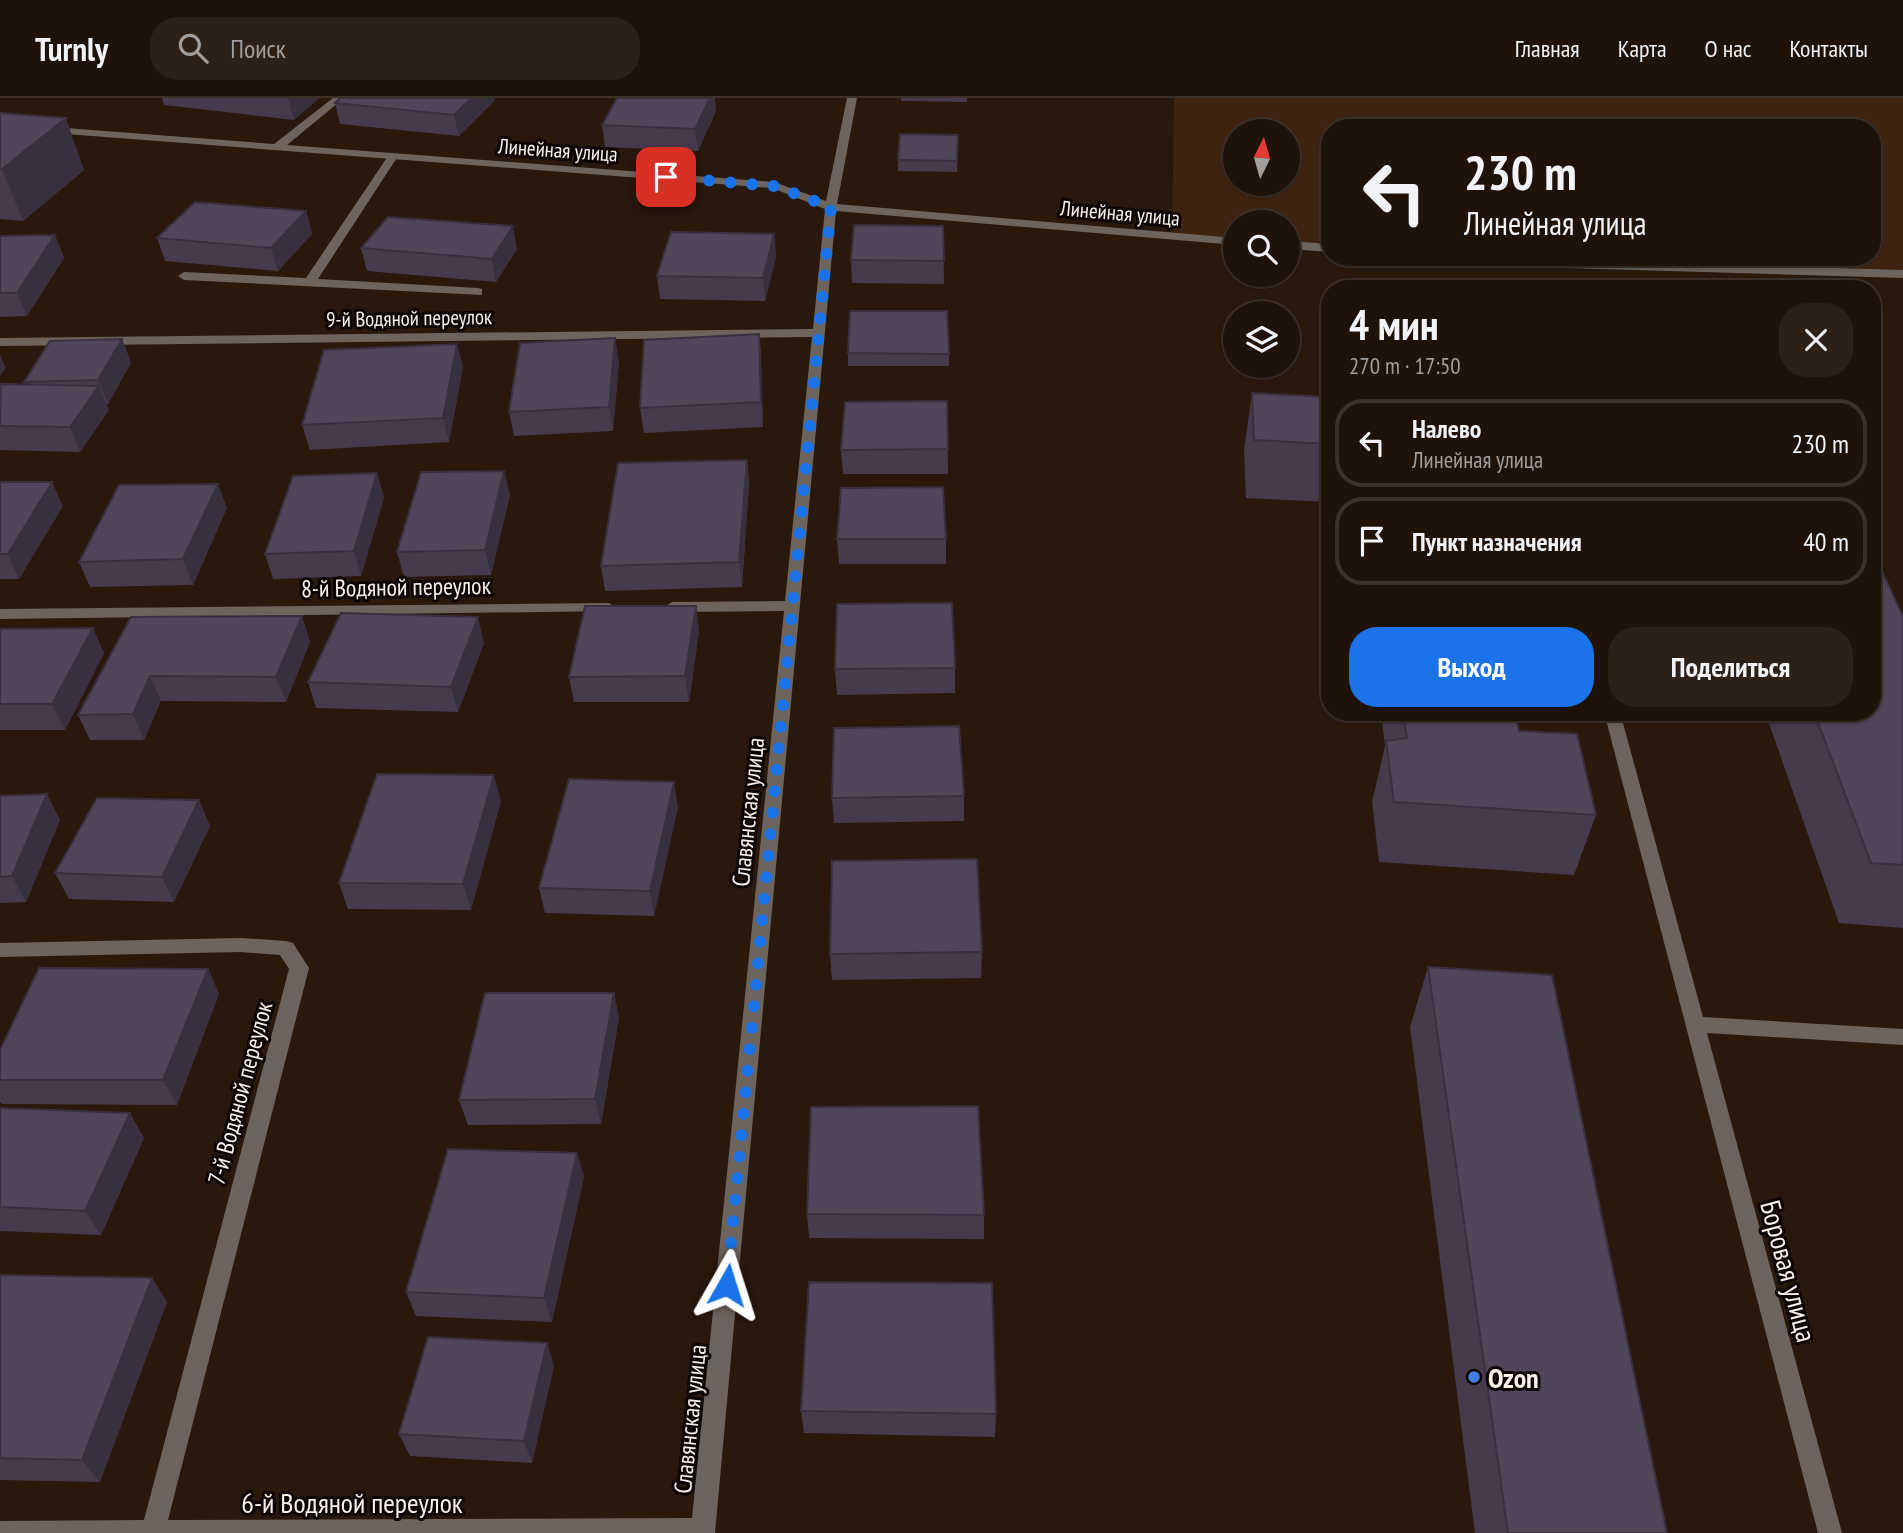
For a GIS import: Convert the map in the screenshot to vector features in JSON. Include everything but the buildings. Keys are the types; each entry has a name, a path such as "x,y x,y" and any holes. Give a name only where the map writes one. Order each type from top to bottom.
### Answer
{"street":[{"path":"277,147 339,98"},
{"name":"Славянская улица","path":"703,1532 831,207 852,98"},
{"name":"Линейная улица","path":"0,125 774,186 831,207 1223,241"},
{"path":"51,145 72,131"},
{"path":"310,282 393,156"},
{"path":"1300,246 1321,247"},
{"path":"1633,266 1903,274"},
{"path":"184,276 478,292"},
{"name":"9-й Водяной переулок","path":"0,342 819,333"},
{"path":"654,608 793,606"},
{"name":"8-й Водяной переулок","path":"0,614 626,608"},
{"name":"Боровая улица","path":"1614,721 1830,1533"},
{"name":"7-й Водяной переулок","path":"0,950 242,945 286,948 299,968 153,1532"},
{"path":"1695,1024 1903,1037"},
{"name":"6-й Водяной переулок","path":"0,1533 703,1532"}],"shaded area":[{"path":"1174,98 1903,98 1903,274 1698,266 1881,266 1881,119 1321,119 1321,247 1300,246 1300,210 1223,210 1223,241 1172,237"}],"place":[{"name":"Ozon","path":"1474,1377"}],"route":[{"path":"666,177 774,186 831,207 727,1285"}]}
